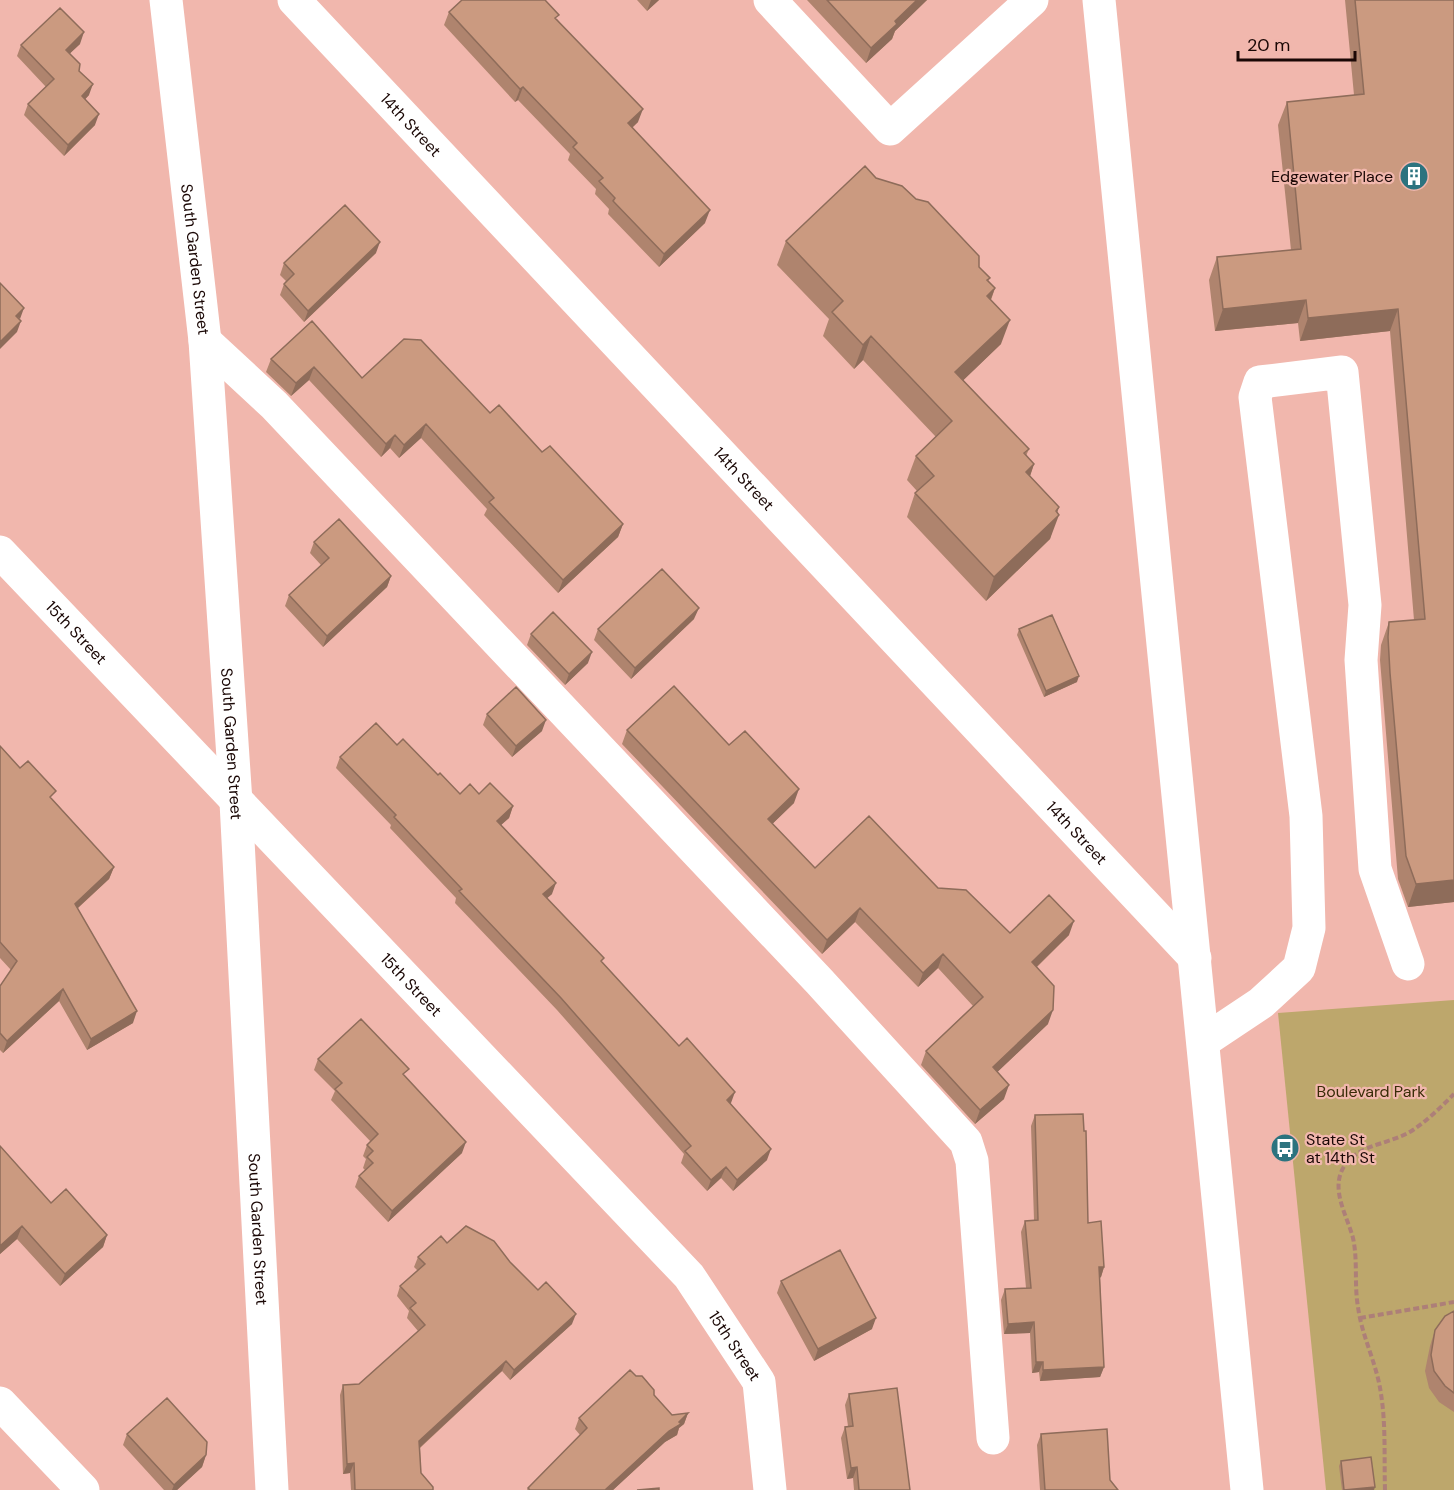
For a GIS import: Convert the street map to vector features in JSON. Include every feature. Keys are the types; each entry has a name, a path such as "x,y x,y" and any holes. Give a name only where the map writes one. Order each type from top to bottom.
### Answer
{"street":[{"name":"South Garden Street","path":"166,0 205,341 236,802 272,1490"},
{"name":"14th Street","path":"294,0 1195,958"},
{"path":"770,0 890,129 1032,0"},
{"path":"1099,0 1247,1490"},
{"path":"205,341 282,414 811,972 966,1142 972,1161 993,1438"},
{"path":"1204,1041 1262,1003 1299,968 1309,928 1306,816 1255,398 1260,382 1342,372 1365,605 1361,660 1375,869 1408,964"},
{"name":"15th Street","path":"0,552 689,1276 759,1382 770,1490"},
{"path":"0,1403 82,1490"}],"path":[{"path":"1385,1490 1382,1395 1372,1352 1360,1318 1356,1291 1356,1257 1339,1197 1339,1177 1351,1157 1412,1131 1432,1116 1454,1094"},
{"path":"1360,1318 1454,1302"}],"green space":[{"name":"Boulevard Park","path":"1454,1000 1454,1490 1326,1490 1278,1013"}],"building":[{"path":"462,0 545,0 559,15 555,18 643,109 628,123 710,210 664,254 613,201 615,198 599,181 603,178 573,147 577,143 523,87 520,89 449,12"},
{"path":"827,0 917,0 895,21 897,24 871,48"},
{"path":"1355,0 1454,0 1454,880 1416,884 1406,856 1388,637 1389,622 1425,619 1398,309 1308,318 1306,300 1223,309 1217,257 1301,249 1287,102 1364,94"},
{"path":"60,8 84,32 66,50 80,64 79,71 93,84 82,96 99,114 68,145 28,104 54,79 21,45"},
{"path":"865,166 876,178 902,186 916,199 928,202 979,256 979,267 990,278 987,280 995,288 987,296 1010,320 955,372 1029,449 1024,453 1034,464 1026,472 1059,507 1056,511 1059,515 994,577 915,493 934,476 916,456 952,421 871,336 863,345 832,312 843,301 786,241"},
{"path":"345,205 380,242 308,311 284,284 294,274 284,263"},
{"path":"0,283 24,308 16,316 21,321 0,342"},
{"path":"312,321 362,378 404,339 421,340 490,413 499,405 542,452 550,446 623,524 563,580 489,502 494,498 426,424 404,445 395,435 386,444 314,367 296,383 271,359"},
{"path":"339,519 391,576 327,636 289,595 329,558 314,542"},
{"path":"662,569 699,608 635,668 598,629"},
{"path":"553,612 592,652 569,674 531,634"},
{"path":"1052,615 1079,676 1046,691 1019,629"},
{"path":"674,686 729,745 745,731 799,789 768,819 815,868 869,816 938,888 966,890 1010,933 1049,895 1074,921 1032,962 1054,986 1053,1010 993,1067 1009,1085 980,1110 926,1051 983,997 943,954 923,973 860,908 827,940 627,730"},
{"path":"516,687 546,720 516,746 487,714"},
{"path":"376,723 397,745 403,739 460,794 470,784 479,794 490,783 513,806 497,821 556,883 543,894 604,958 601,961 679,1046 687,1038 735,1092 727,1100 771,1149 737,1180 726,1167 711,1180 685,1151 691,1146 561,998 459,891 462,889 394,817 396,815 340,757"},
{"path":"0,746 20,768 28,761 56,791 50,797 114,867 75,904 137,1011 91,1039 63,989 7,1041 0,1033 0,986 17,961 0,942"},
{"path":"361,1019 409,1069 403,1074 466,1142 392,1211 359,1176 373,1163 367,1157 373,1151 367,1145 378,1134 335,1089 342,1083 318,1059"},
{"path":"1083,1114 1084,1131 1086,1131 1088,1223 1101,1221 1104,1267 1099,1267 1104,1367 1043,1370 1043,1362 1036,1362 1034,1322 1008,1324 1005,1289 1031,1288 1025,1221 1038,1220 1035,1115"},
{"path":"0,1146 51,1203 66,1189 107,1235 65,1274 22,1226 0,1246"},
{"path":"466,1226 494,1241 510,1262 538,1290 546,1282 576,1314 514,1370 506,1361 419,1441 421,1473 433,1490 355,1490 354,1463 347,1464 343,1385 359,1384 425,1325 410,1308 416,1303 400,1286 425,1264 418,1257 441,1236 447,1243"},
{"path":"840,1250 876,1318 818,1349 781,1281"},
{"path":"1454,1311 1454,1393 1445,1386 1434,1371 1431,1355 1435,1330 1445,1316"},
{"path":"630,1370 636,1376 642,1376 654,1390 654,1395 672,1415 688,1413 679,1422 681,1424 669,1431 605,1490 530,1490 528,1488 587,1428 579,1418"},
{"path":"897,1388 910,1490 859,1490 857,1467 851,1468 845,1427 853,1426 849,1394"},
{"path":"167,1398 207,1442 206,1455 174,1485 127,1434"},
{"path":"1107,1429 1110,1480 1118,1490 1045,1490 1041,1434"},
{"path":"1371,1457 1375,1487 1344,1490 1341,1461"}],"place":[{"name":"Edgewater Place","path":"1414,176"},
{"name":"State St at 14th St","path":"1285,1148"}]}
